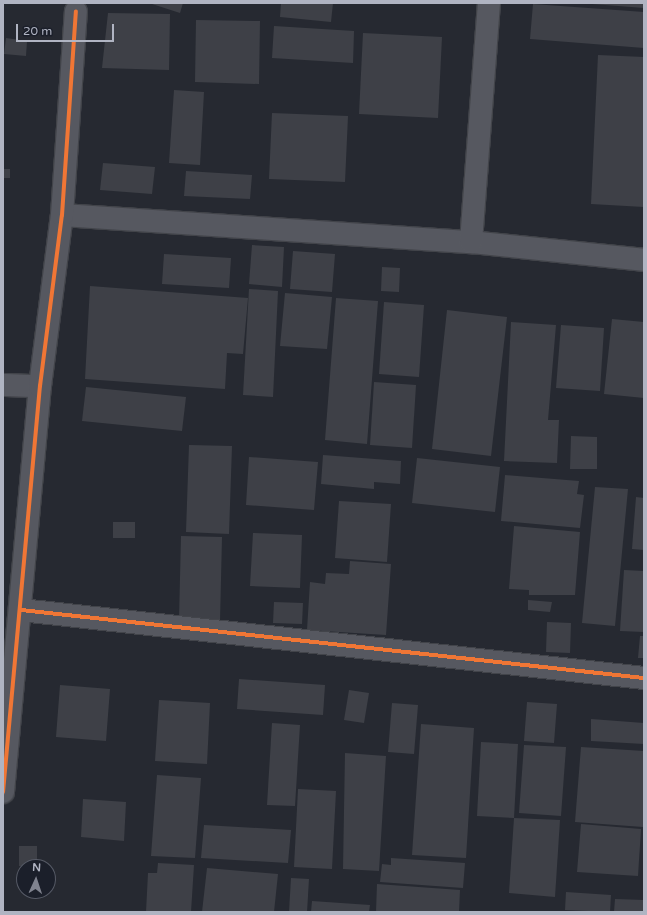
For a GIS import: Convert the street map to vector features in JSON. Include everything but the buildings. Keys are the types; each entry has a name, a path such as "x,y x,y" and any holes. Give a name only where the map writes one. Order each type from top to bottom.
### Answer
{"street":[{"path":"471,242 489,3"},
{"path":"3,792 21,610 40,386 62,215 76,11"},
{"path":"62,215 471,242 644,260"},
{"path":"3,385 40,386"},
{"path":"21,610 644,678"}],"cycle path":[{"path":"3,792 40,386 62,215 76,11"},
{"path":"21,610 644,678"}]}
